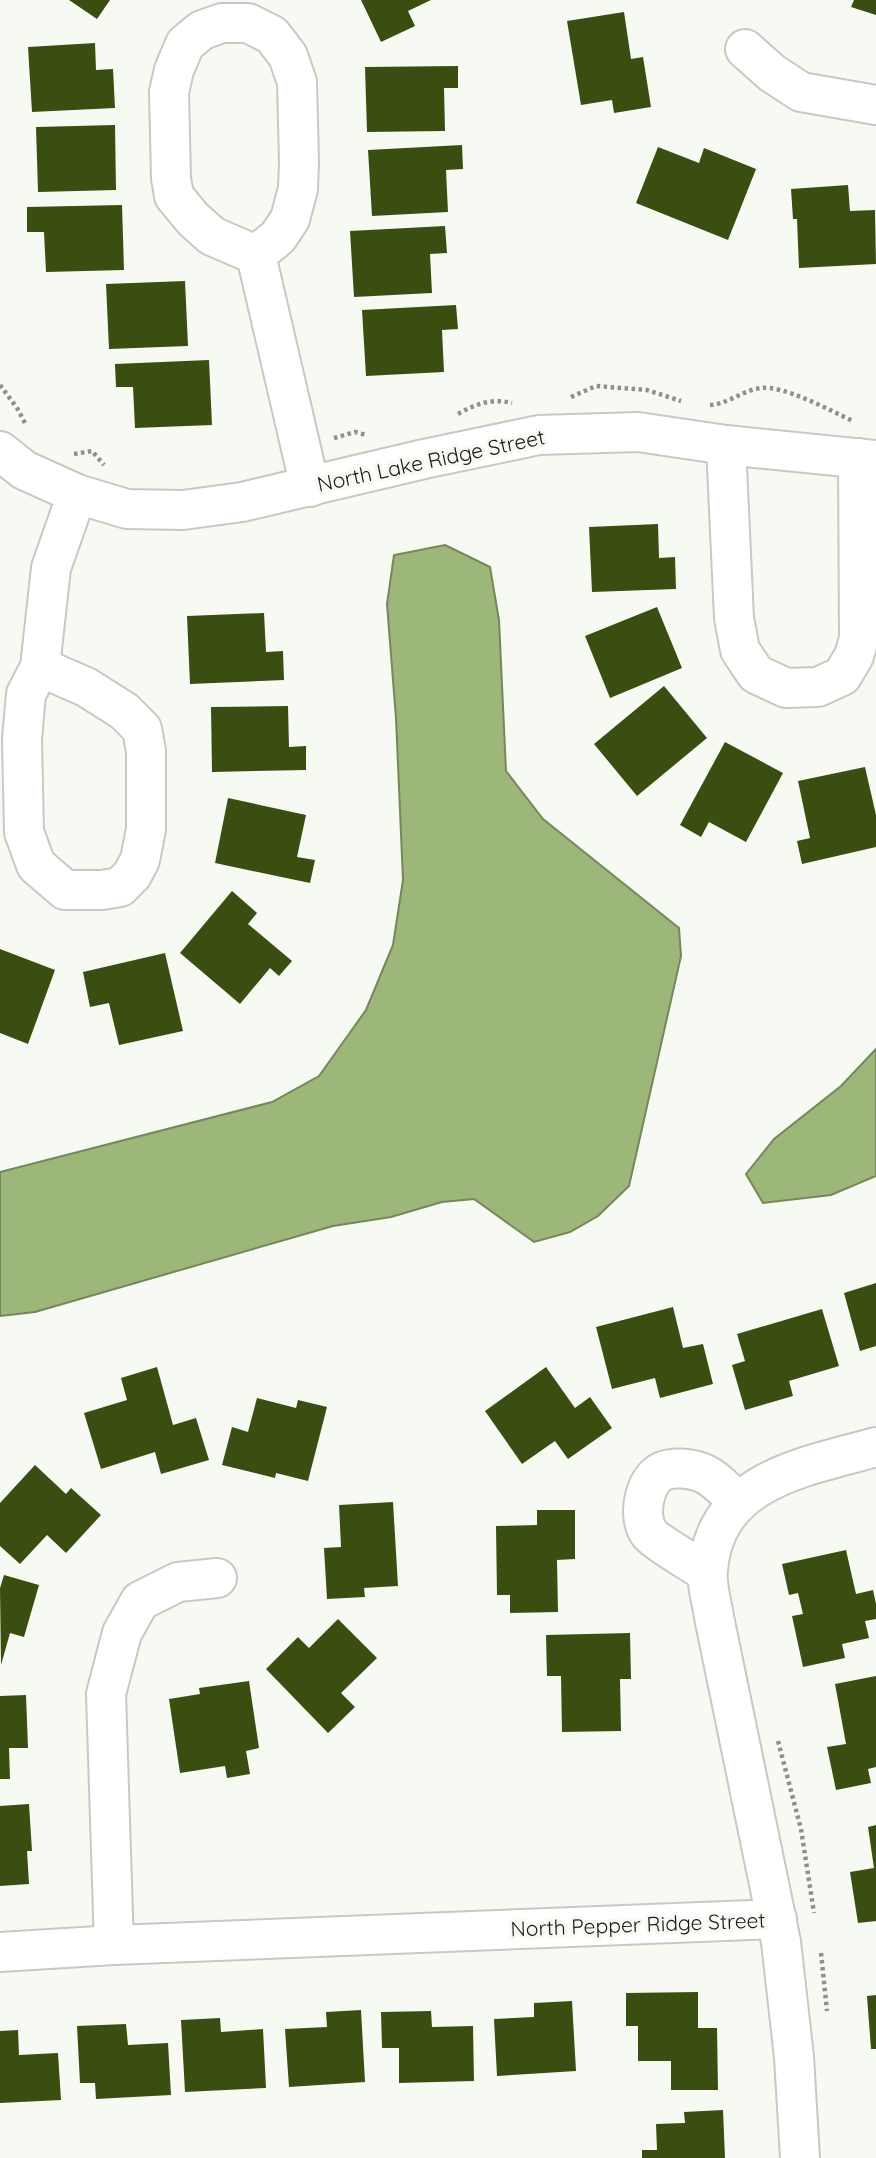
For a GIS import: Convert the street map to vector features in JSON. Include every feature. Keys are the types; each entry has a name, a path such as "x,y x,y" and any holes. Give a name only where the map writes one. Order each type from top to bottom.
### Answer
{"street":[{"path":"222,23 248,23 272,35 288,56 297,82 298,189 290,219 278,237 256,256 212,236 174,196 169,92 174,70 185,44 202,30 222,23"},
{"path":"745,49 772,73 801,92 876,105"},
{"path":"256,256 310,487"},
{"name":"North Lake Ridge Street","path":"0,451 24,470 77,494 127,509 183,510 242,502 539,435 638,432 726,445 867,459"},
{"path":"726,445 734,618 740,650 756,674 786,688 818,687 842,676 854,656 859,638 867,459"},
{"path":"40,667 86,687 124,711 142,729 146,751 146,829 140,860 121,887 65,890 36,866 24,832 22,739 26,694 40,667 51,568 77,494"},
{"name":"North Pepper Ridge Street","path":"0,1952 114,1945 777,1919 714,1617 707,1573 710,1555 718,1527 749,1492 786,1472 876,1447"},
{"path":"707,1573 649,1535 643,1519 642,1503 652,1481 661,1472 679,1468 698,1471 711,1477 738,1503"},
{"path":"114,1945 106,1694 122,1633 140,1601 177,1582 217,1578"},
{"path":"777,1919 794,2057 800,2158"}],"path":[{"path":"777,1736 801,1829 815,1917"},
{"path":"819,1942 828,2021"}],"shaded area":[{"path":"445,545 490,567 499,620 506,771 543,819 679,928 681,956 629,1186 598,1216 570,1232 534,1242 474,1199 442,1202 391,1217 333,1226 35,1312 0,1316 0,1172 272,1102 319,1076 366,1010 393,945 403,880 396,718 387,604 394,555"},
{"path":"876,1049 876,1176 831,1195 763,1203 746,1174 774,1139 841,1086"}],"building":[{"path":"69,0 110,0 97,19"},
{"path":"361,0 431,0 408,11 415,26 381,42"},
{"path":"854,0 876,0 876,15 851,7"},
{"path":"624,12 631,59 643,57 651,107 614,113 612,100 581,105 567,21"},
{"path":"95,43 96,70 113,69 115,108 32,112 28,47"},
{"path":"458,66 458,88 444,88 445,131 367,132 365,67"},
{"path":"115,125 116,190 38,192 36,127"},
{"path":"462,145 463,169 446,170 448,212 372,216 368,150"},
{"path":"658,147 699,163 704,148 756,169 728,240 636,203"},
{"path":"848,185 850,211 875,210 876,264 799,268 797,219 793,219 791,189"},
{"path":"122,205 124,270 46,272 44,232 27,232 27,207"},
{"path":"445,226 447,253 430,254 432,293 354,297 350,231"},
{"path":"185,281 188,346 109,349 106,284"},
{"path":"456,305 458,329 442,330 444,372 366,376 362,310"},
{"path":"209,360 212,425 135,428 133,387 116,387 115,364"},
{"path":"658,524 659,558 675,557 676,589 592,592 589,527"},
{"path":"657,607 682,668 610,698 585,636"},
{"path":"264,613 266,652 283,651 284,680 190,684 187,616"},
{"path":"664,686 707,738 637,796 594,744"},
{"path":"288,706 289,747 306,746 306,770 212,772 211,707"},
{"path":"725,742 783,773 746,842 709,822 701,837 680,825"},
{"path":"865,767 876,815 876,847 802,864 797,841 810,838 798,781"},
{"path":"228,798 306,815 297,857 315,860 310,883 215,863"},
{"path":"232,891 257,913 248,924 292,961 279,976 270,968 240,1004 180,953"},
{"path":"0,949 55,970 28,1044 0,1033"},
{"path":"165,953 183,1031 119,1045 109,1003 90,1007 83,972"},
{"path":"876,1283 876,1346 860,1351 844,1293"},
{"path":"673,1307 683,1348 703,1344 713,1384 660,1398 655,1378 612,1389 596,1327"},
{"path":"822,1309 839,1366 789,1381 793,1396 745,1410 732,1365 745,1361 737,1334"},
{"path":"157,1367 173,1425 196,1418 209,1460 161,1474 155,1452 101,1469 84,1413 127,1400 121,1378"},
{"path":"546,1367 575,1408 590,1397 612,1428 568,1459 555,1441 522,1464 485,1411"},
{"path":"257,1398 296,1408 298,1400 327,1407 308,1481 276,1473 275,1478 222,1465 232,1427 248,1432"},
{"path":"35,1465 66,1494 71,1488 101,1515 66,1553 47,1535 20,1564 0,1546 0,1503"},
{"path":"393,1502 398,1586 364,1588 365,1597 327,1599 324,1548 341,1547 339,1505"},
{"path":"537,1510 575,1510 575,1559 557,1560 558,1612 510,1613 510,1595 497,1595 496,1526 537,1525"},
{"path":"846,1550 856,1594 873,1590 876,1619 865,1621 869,1638 842,1644 845,1658 803,1667 792,1616 803,1614 798,1593 789,1595 782,1564"},
{"path":"4,1575 39,1585 24,1637 10,1633 1,1665 0,1588"},
{"path":"338,1619 377,1658 341,1693 355,1707 328,1733 266,1669 298,1637 309,1648"},
{"path":"630,1633 631,1679 620,1679 621,1731 562,1732 561,1676 547,1676 546,1635"},
{"path":"876,1676 876,1767 868,1769 871,1783 836,1790 827,1747 846,1744 835,1684"},
{"path":"249,1681 259,1748 246,1751 250,1774 227,1778 225,1766 180,1773 169,1699 200,1694 199,1688"},
{"path":"26,1695 28,1748 9,1748 10,1779 0,1779 0,1696"},
{"path":"29,1804 32,1851 27,1851 29,1884 0,1886 0,1806"},
{"path":"876,1825 876,1921 858,1923 850,1872 874,1868 868,1827"},
{"path":"698,1992 698,2028 717,2028 718,2090 671,2090 671,2061 638,2061 638,2026 626,2026 626,1993"},
{"path":"876,1995 876,2049 871,2049 867,1996"},
{"path":"572,2001 576,2071 497,2076 494,2019 534,2017 534,2003"},
{"path":"361,2010 365,2082 289,2087 285,2029 327,2027 326,2012"},
{"path":"431,2011 432,2027 473,2026 474,2081 399,2083 399,2048 382,2048 381,2012"},
{"path":"220,2018 221,2032 263,2029 266,2088 185,2092 181,2020"},
{"path":"126,2024 128,2045 168,2043 171,2095 96,2099 95,2083 80,2083 77,2026"},
{"path":"18,2030 19,2055 58,2053 61,2100 0,2103 0,2031"},
{"path":"723,2110 725,2158 642,2158 642,2150 657,2150 656,2124 685,2123 684,2112"}]}
